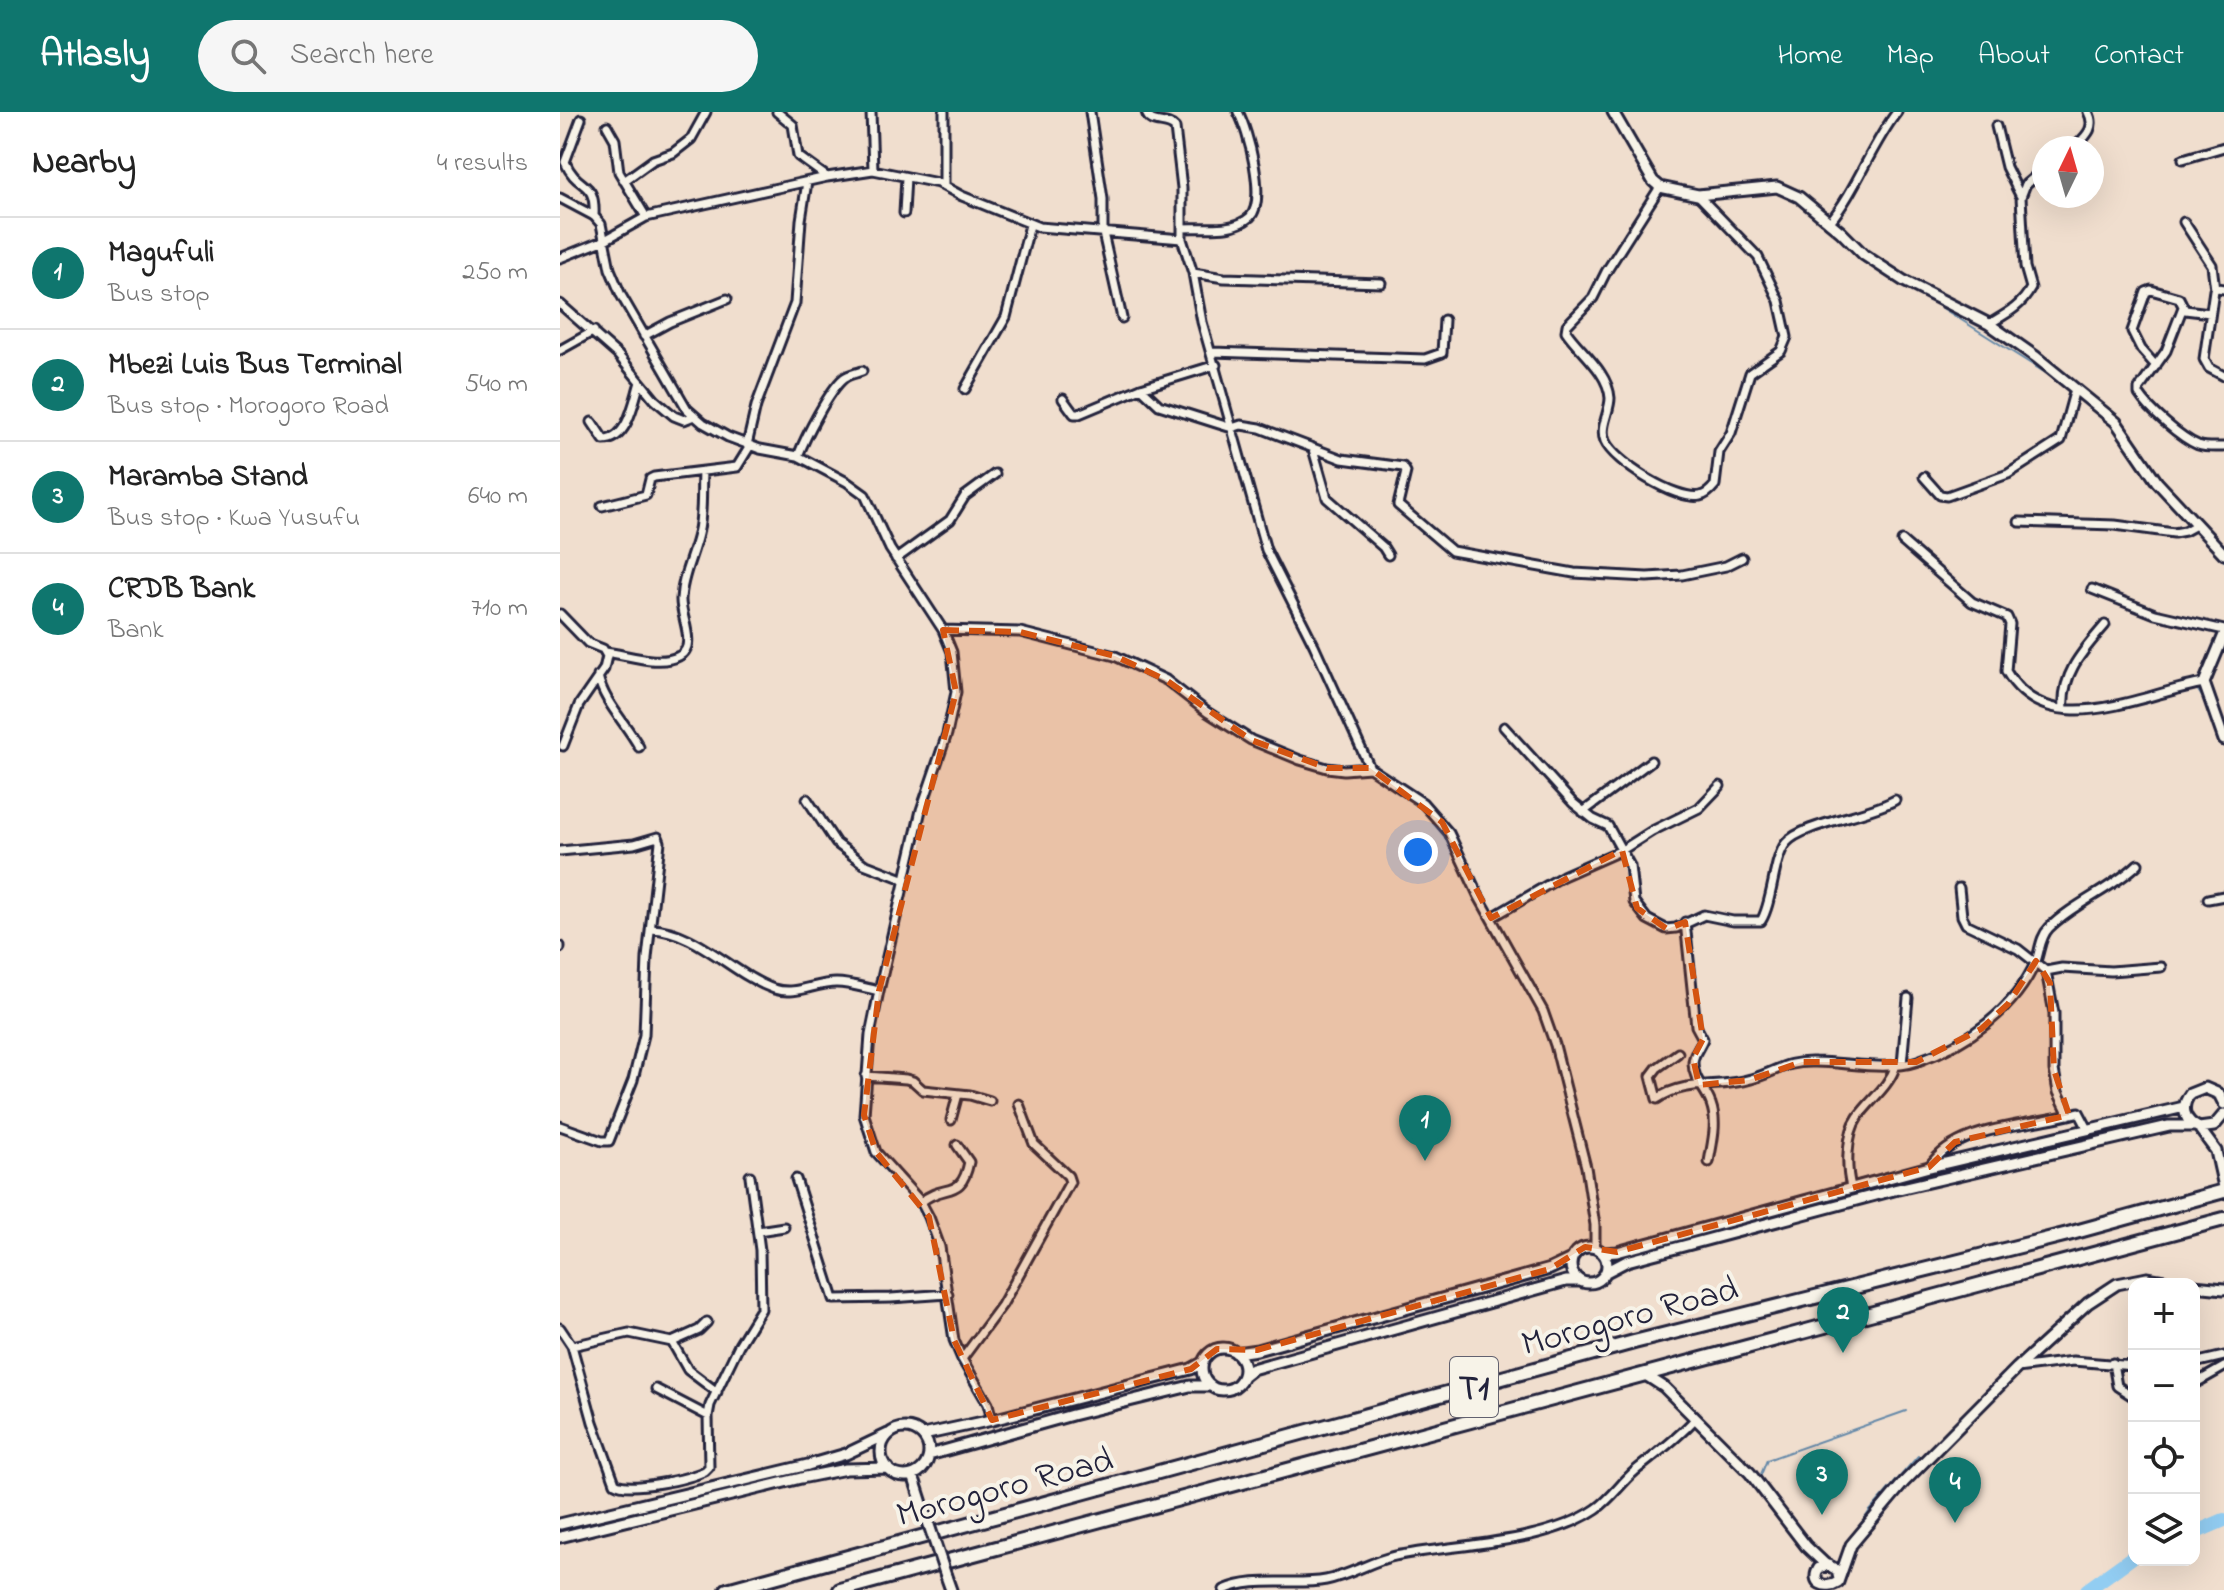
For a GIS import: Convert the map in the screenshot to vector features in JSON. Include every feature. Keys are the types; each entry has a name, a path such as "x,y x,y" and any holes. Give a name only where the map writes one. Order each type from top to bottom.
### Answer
{"highway":[{"name":"Morogoro Road","path":"727,1590 1634,1342 2053,1238 2224,1189"},
{"name":"Morogoro Road","path":"840,1590 2224,1219"}],"street":[{"path":"624,181 691,139 706,112"},
{"path":"777,112 793,125 798,156 827,177"},
{"path":"871,112 873,170"},
{"path":"944,112 944,185"},
{"path":"1090,112 1103,199 1103,233 1122,318"},
{"path":"1146,112 1149,120 1171,123 1175,128 1182,188 1182,239 1266,550 1314,645 1370,768 1423,803 1442,822 1491,918 1527,979 1555,1045 1586,1167 1599,1251 1607,1262 1606,1272"},
{"path":"1182,228 1229,226 1246,219 1253,211 1256,194 1253,157 1238,112"},
{"path":"1613,112 1653,181 1660,187 1698,195 1777,187 1799,197 1864,255 1904,281 1989,324 2036,357 2116,422 2157,482 2224,554"},
{"path":"1829,223 1845,204 1877,141 1897,112"},
{"path":"2084,136 2093,121 2088,112"},
{"path":"581,119 564,160 573,179 591,190 594,216"},
{"path":"607,126 615,140 619,172 646,217"},
{"path":"1989,324 2017,308 2031,288 2025,267 2021,197 2006,167 1996,126"},
{"path":"2183,159 2224,147"},
{"path":"560,258 605,240 646,217 827,177 873,170 944,185 1030,225 1182,239"},
{"path":"904,213 906,177"},
{"path":"2021,197 2026,184 2032,179"},
{"path":"602,506 647,494 650,479 654,477 737,467 748,445 756,406 795,303 807,182"},
{"path":"1660,187 1593,298 1567,325 1566,331 1590,359 1608,389 1610,402 1603,433 1606,443 1642,475 1657,484 1694,496 1703,495 1715,485 1719,452 1731,433 1750,373 1781,351 1787,337 1779,301 1758,257 1698,195"},
{"path":"560,198 594,216 603,227 610,269 644,336 682,402 694,416 748,445 798,456 865,495 896,559 943,630 952,652 956,692 950,724 921,810 903,879 879,991 866,1076 864,1115 871,1142 879,1157 921,1202 929,1217 940,1247 954,1340 988,1404 992,1420"},
{"path":"2184,222 2212,265 2215,289 2204,359 2209,368 2224,376"},
{"path":"965,389 1006,317 1030,225"},
{"path":"1193,273 1236,279 1381,283"},
{"path":"2215,289 2224,289"},
{"path":"2156,366 2141,349 2132,331 2144,296 2150,290 2179,298 2189,311 2210,313"},
{"path":"644,336 727,299"},
{"path":"560,304 594,331 655,400 674,416 684,420 694,416"},
{"path":"2183,307 2166,351 2139,389 2141,398 2192,441 2202,446 2224,447"},
{"path":"1212,352 1425,359 1442,353 1444,320"},
{"path":"560,350 594,331"},
{"path":"1063,399 1074,414 1079,414 1141,388 1216,365"},
{"path":"798,456 818,415 840,383 847,376 862,371"},
{"path":"592,422 604,440 616,437 622,430 640,382"},
{"path":"1141,388 1159,405 1232,428 1241,425 1260,428 1356,462 1403,467 1406,472 1398,505 1447,548 1460,553 1574,573 1647,577 1693,573 1726,566 1742,558"},
{"path":"1924,477 1944,497 2020,467 2061,440 2075,389"},
{"path":"1313,449 1327,498 1383,547 1388,555"},
{"path":"560,614 588,643 605,652 660,660 677,657 685,651 689,640 683,623 681,598 699,533 702,472"},
{"path":"896,559 950,520 965,496 995,474"},
{"path":"2019,522 2115,525 2174,533 2196,525"},
{"path":"1902,541 1972,602 2007,617 2010,624 2005,666 2009,677 2021,692 2043,704 2064,709 2100,710 2204,683"},
{"path":"2092,589 2155,614 2224,633 2204,683 2224,740"},
{"path":"2064,709 2063,691 2077,658 2105,625"},
{"path":"943,630 1020,632 1115,656 1166,680 1207,712 1251,740 1327,768 1370,768"},
{"path":"563,746 579,705 607,662 605,652"},
{"path":"598,676 604,696 625,722 639,747"},
{"path":"1504,727 1583,812 1608,826 1630,866 1632,892 1640,912 1657,926 1666,929 1676,928 1704,915 1733,921 1761,921 1786,843 1802,832 1862,814 1895,800"},
{"path":"1583,812 1651,761"},
{"path":"1491,918 1563,876 1622,850 1699,808 1720,786"},
{"path":"807,799 836,843 864,864 903,879"},
{"path":"560,851 634,844 658,837 660,842 645,981 644,1035 633,1080 609,1141 560,1126"},
{"path":"1678,1053 1651,1076 1657,1099 1672,1089 1749,1080 1776,1067 1802,1062 1899,1065 1916,1062 1981,1029 2008,1004 2036,961 2048,929 2138,864"},
{"path":"1959,888 1966,924 2018,949 2046,971 2054,1013 2054,1070 2058,1092 2069,1115"},
{"path":"2208,899 2224,896"},
{"path":"1685,922 1696,1026 1703,1039 1693,1060 1699,1085 1712,1107 1714,1133 1709,1162"},
{"path":"651,929 669,931 691,941 744,975 776,989 791,992 837,983 879,991"},
{"path":"2046,971 2062,968 2111,971 2161,967"},
{"path":"1851,1187 1848,1175 1853,1126 1899,1065 1908,998"},
{"path":"866,1076 906,1079 923,1090 990,1101"},
{"path":"2216,1151 2187,1119 2184,1107 2194,1091 2205,1088 2222,1097"},
{"path":"951,1120 958,1094"},
{"path":"962,1359 1002,1305 1070,1182 1068,1176 1034,1144 1019,1104"},
{"path":"1236,1353 1257,1350 1550,1269 1571,1259 1580,1249 1617,1252 1929,1167 2184,1107"},
{"path":"1929,1167 1955,1142 2002,1128 2079,1112 2088,1129"},
{"path":"929,1455 1190,1386 1229,1390 1252,1369 1566,1281 1592,1284 1627,1261 1894,1190 2169,1126 2210,1128 2222,1118"},
{"path":"2222,1118 2216,1151 2224,1189"},
{"path":"921,1202 933,1192 956,1188 964,1180 969,1162 957,1145"},
{"path":"560,1328 572,1346 615,1483 632,1487 705,1471 709,1467 710,1453 708,1416 739,1345 761,1309 758,1231 750,1176"},
{"path":"796,1179 834,1299 948,1294"},
{"path":"758,1231 784,1227"},
{"path":"1571,1259 1572,1273 1578,1281"},
{"path":"1851,1545 1839,1579 1830,1589 1819,1586 1815,1576 1819,1568 1851,1545 1904,1482 2017,1368 2088,1303 2117,1284 2128,1282"},
{"path":"2200,1287 2224,1289"},
{"path":"572,1346 629,1333 672,1342 699,1330 707,1322"},
{"path":"672,1342 688,1370 717,1392"},
{"path":"923,1435 1191,1369 1217,1349 1227,1348 1236,1353 1244,1366 1243,1376"},
{"path":"2200,1362 2224,1356"},
{"path":"2017,1368 2061,1362 2128,1365"},
{"path":"1202,1363 1202,1373 1209,1386"},
{"path":"2113,1363 2117,1386 2128,1393"},
{"path":"2200,1381 2224,1367"},
{"path":"1644,1374 1664,1387 1750,1473 1806,1546 1814,1561 1813,1590"},
{"path":"656,1389 708,1416"},
{"path":"1224,1590 1259,1583 1289,1584 1331,1579 1391,1556 1524,1535 1569,1523 1607,1500 1695,1419"},
{"path":"560,1524 808,1465 846,1454 888,1434 903,1428 914,1429 923,1435 928,1444 929,1455 922,1469 913,1475 897,1475 888,1468 881,1454 882,1443 888,1434"},
{"path":"560,1537 801,1478 846,1469 888,1468"},
{"path":"913,1475 951,1590"},
{"path":"1806,1546 1837,1570 1839,1579"}],"highlighted area":[{"path":"943,630 1020,632 1115,656 1166,680 1251,740 1327,768 1370,768 1442,822 1491,918 1622,850 1637,908 1667,929 1685,922 1703,1039 1693,1058 1699,1085 1749,1080 1802,1062 1916,1062 1981,1029 2008,1004 2036,961 2050,983 2054,1070 2069,1115 1955,1142 1929,1167 1617,1252 1585,1247 1550,1269 1257,1350 1217,1349 1191,1369 992,1420 954,1340 929,1217 876,1152 864,1115 879,991 956,692"}],"waterway":[{"path":"1863,262 1886,275"},
{"path":"1920,294 2060,382"},
{"path":"2209,545 2224,561"},
{"path":"2196,683 2207,665"},
{"path":"2197,689 2207,704"},
{"path":"1770,1492 1760,1477 1767,1460 1906,1411"},
{"path":"1851,1539 1869,1512 1918,1456"},
{"path":"2200,1530 2224,1520"},
{"path":"2087,1590 2128,1560"}],"place":[{"name":"Magufuli","path":"1425,1161"},
{"name":"Mbezi Luis Bus Terminal","path":"1843,1353"},
{"name":"Maramba Stand","path":"1822,1515"},
{"name":"CRDB Bank","path":"1955,1523"}]}
